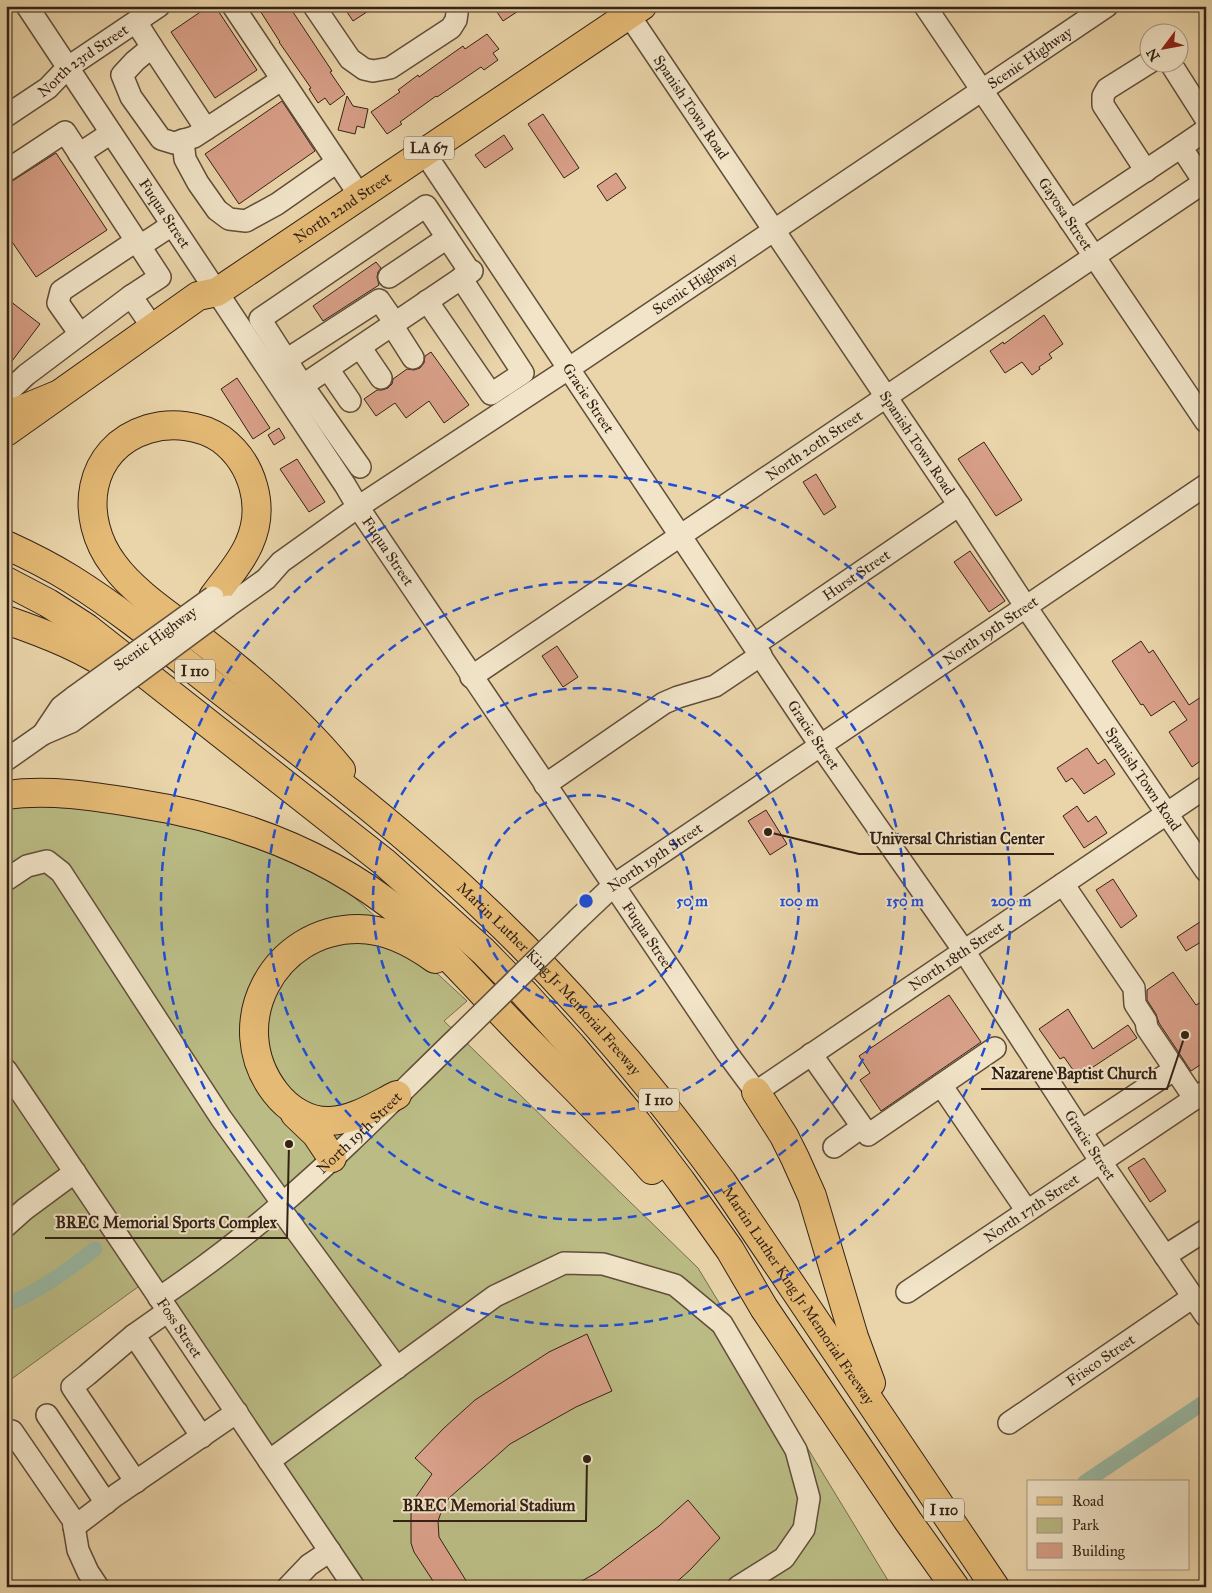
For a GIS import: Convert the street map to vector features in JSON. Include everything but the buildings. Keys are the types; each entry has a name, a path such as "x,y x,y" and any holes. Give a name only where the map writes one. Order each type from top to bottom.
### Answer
{"main road":[{"name":"North 22nd Street","path":"6,432 198,296 217,292 636,11"},
{"name":"North 22nd Street","path":"6,452 208,308 217,292"},
{"path":"6,416 57,395"},
{"path":"221,601 253,533 256,504 254,486 249,473 235,451 216,436 207,432 186,426 166,425 138,433 120,444 110,455 101,468 94,486 92,507 95,527 106,554 120,572 139,590 240,671 305,730 325,750 374,812"},
{"name":"Martin Luther King Jr Memorial Freeway","path":"6,545 69,577 107,603 374,812 428,857 506,929 581,1006 682,1128 722,1182 995,1587"},
{"name":"Martin Luther King Jr Memorial Freeway","path":"6,581 48,603 86,628 352,835 410,884 482,951 544,1014 614,1095 682,1181 730,1250 764,1308 955,1587"},
{"path":"6,620 74,647 109,666 172,713 282,781"},
{"path":"6,795 39,792 59,793 160,806 258,833 303,852 349,876 403,915 461,969 513,1026 636,1151 680,1205 718,1261 764,1308"},
{"path":"332,1158 316,1134 285,1104 271,1087 257,1057 254,1045 257,1005 264,986 282,961 299,947 325,934 342,930 363,929 382,932 415,946 432,956 456,974 513,1026"},
{"path":"756,1092 784,1136 812,1196 854,1337 870,1382 892,1433"},
{"path":"285,1104 310,1118 328,1121 351,1117 396,1096"}],"street":[{"name":"Fuqua Street","path":"27,6 217,292 295,391 358,507 727,1053 756,1092"},
{"name":"North 23rd Street","path":"9,107 48,88 68,68 159,6"},
{"path":"233,6 360,196"},
{"path":"314,6 350,59 364,69 373,71 390,68 451,28 456,20 458,8"},
{"name":"Gayosa Street","path":"925,6 1094,257 1199,398 1206,422"},
{"name":"Scenic Highway","path":"6,760 44,734 61,708 82,703 221,601 258,568 281,562 358,507 568,369 1107,6"},
{"name":"Spanish Town Road","path":"636,11 774,230 1026,607 1206,871"},
{"path":"136,22 206,129"},
{"path":"152,48 135,61 122,75 132,97 161,139 174,143 194,137 282,80"},
{"path":"1140,68 1107,89 1103,96 1103,105 1146,171"},
{"path":"1175,72 1206,119"},
{"path":"1070,221 1206,129"},
{"path":"6,171 65,132 160,277 131,296 26,375 6,394"},
{"path":"79,154 111,133"},
{"path":"183,140 185,159 198,182 217,210 229,219 246,221 276,204 337,162"},
{"path":"1181,147 1205,182"},
{"name":"Gracie Street","path":"424,152 820,745 964,951 1101,1162 1206,1316"},
{"name":"North 20th Street","path":"472,676 1205,182"},
{"path":"360,467 295,391 286,360 260,319 426,206 448,238 466,275 523,373 491,394 428,301"},
{"path":"80,334 58,303 61,291 138,243 172,225"},
{"path":"389,278 448,238"},
{"path":"295,391 493,256"},
{"path":"131,296 153,328"},
{"path":"286,360 379,300 413,358"},
{"path":"360,347 381,378"},
{"path":"328,369 350,401"},
{"name":"North 19th Street","path":"136,1482 72,1386 134,1335 164,1304 210,1262 281,1205 332,1158 614,885 1206,485"},
{"name":"Hurst Street","path":"545,785 664,704 715,686 757,650 959,505"},
{"name":"North 18th Street","path":"756,1092 1206,787"},
{"path":"6,880 27,866 47,861 61,872 221,1118 397,1368"},
{"path":"1063,884 1134,988 1135,1004 1146,1022 1147,1028 1174,1069 1200,1095"},
{"path":"812,1054 868,1135 995,1048"},
{"path":"1082,1131 1174,1069"},
{"name":"Foss Street","path":"6,1070 354,1587"},
{"path":"941,1085 1027,1212"},
{"name":"North 17th Street","path":"907,1292 1200,1095"},
{"path":"834,1147 862,1127"},
{"path":"6,1226 75,1172"},
{"path":"1166,1256 1206,1230"},
{"path":"269,1461 495,1296 564,1263 603,1264 675,1285 722,1324 796,1450 809,1498 804,1529 784,1558 738,1587"},
{"name":"Frisco Street","path":"1009,1423 1193,1297"},
{"path":"134,1335 202,1437"},
{"path":"74,1527 237,1412"},
{"path":"47,1415 106,1503"},
{"path":"12,1431 72,1520 78,1550 98,1587"},
{"path":"288,1587 310,1565 330,1551"}],"green space":[{"path":"38,806 96,810 174,823 254,846 329,874 467,1001 444,1021 698,1268 892,1587 361,1587 153,1276 6,1383 6,809"}],"waterway":[{"path":"6,1305 52,1280 95,1249"},
{"path":"1088,1480 1206,1401"}],"place":[{"name":"Universal Christian Center","path":"768,832"},
{"name":"Nazarene Baptist Church","path":"1185,1035"},
{"name":"BREC Memorial Sports Complex","path":"289,1144"},
{"name":"BREC Memorial Stadium","path":"587,1459"}]}
